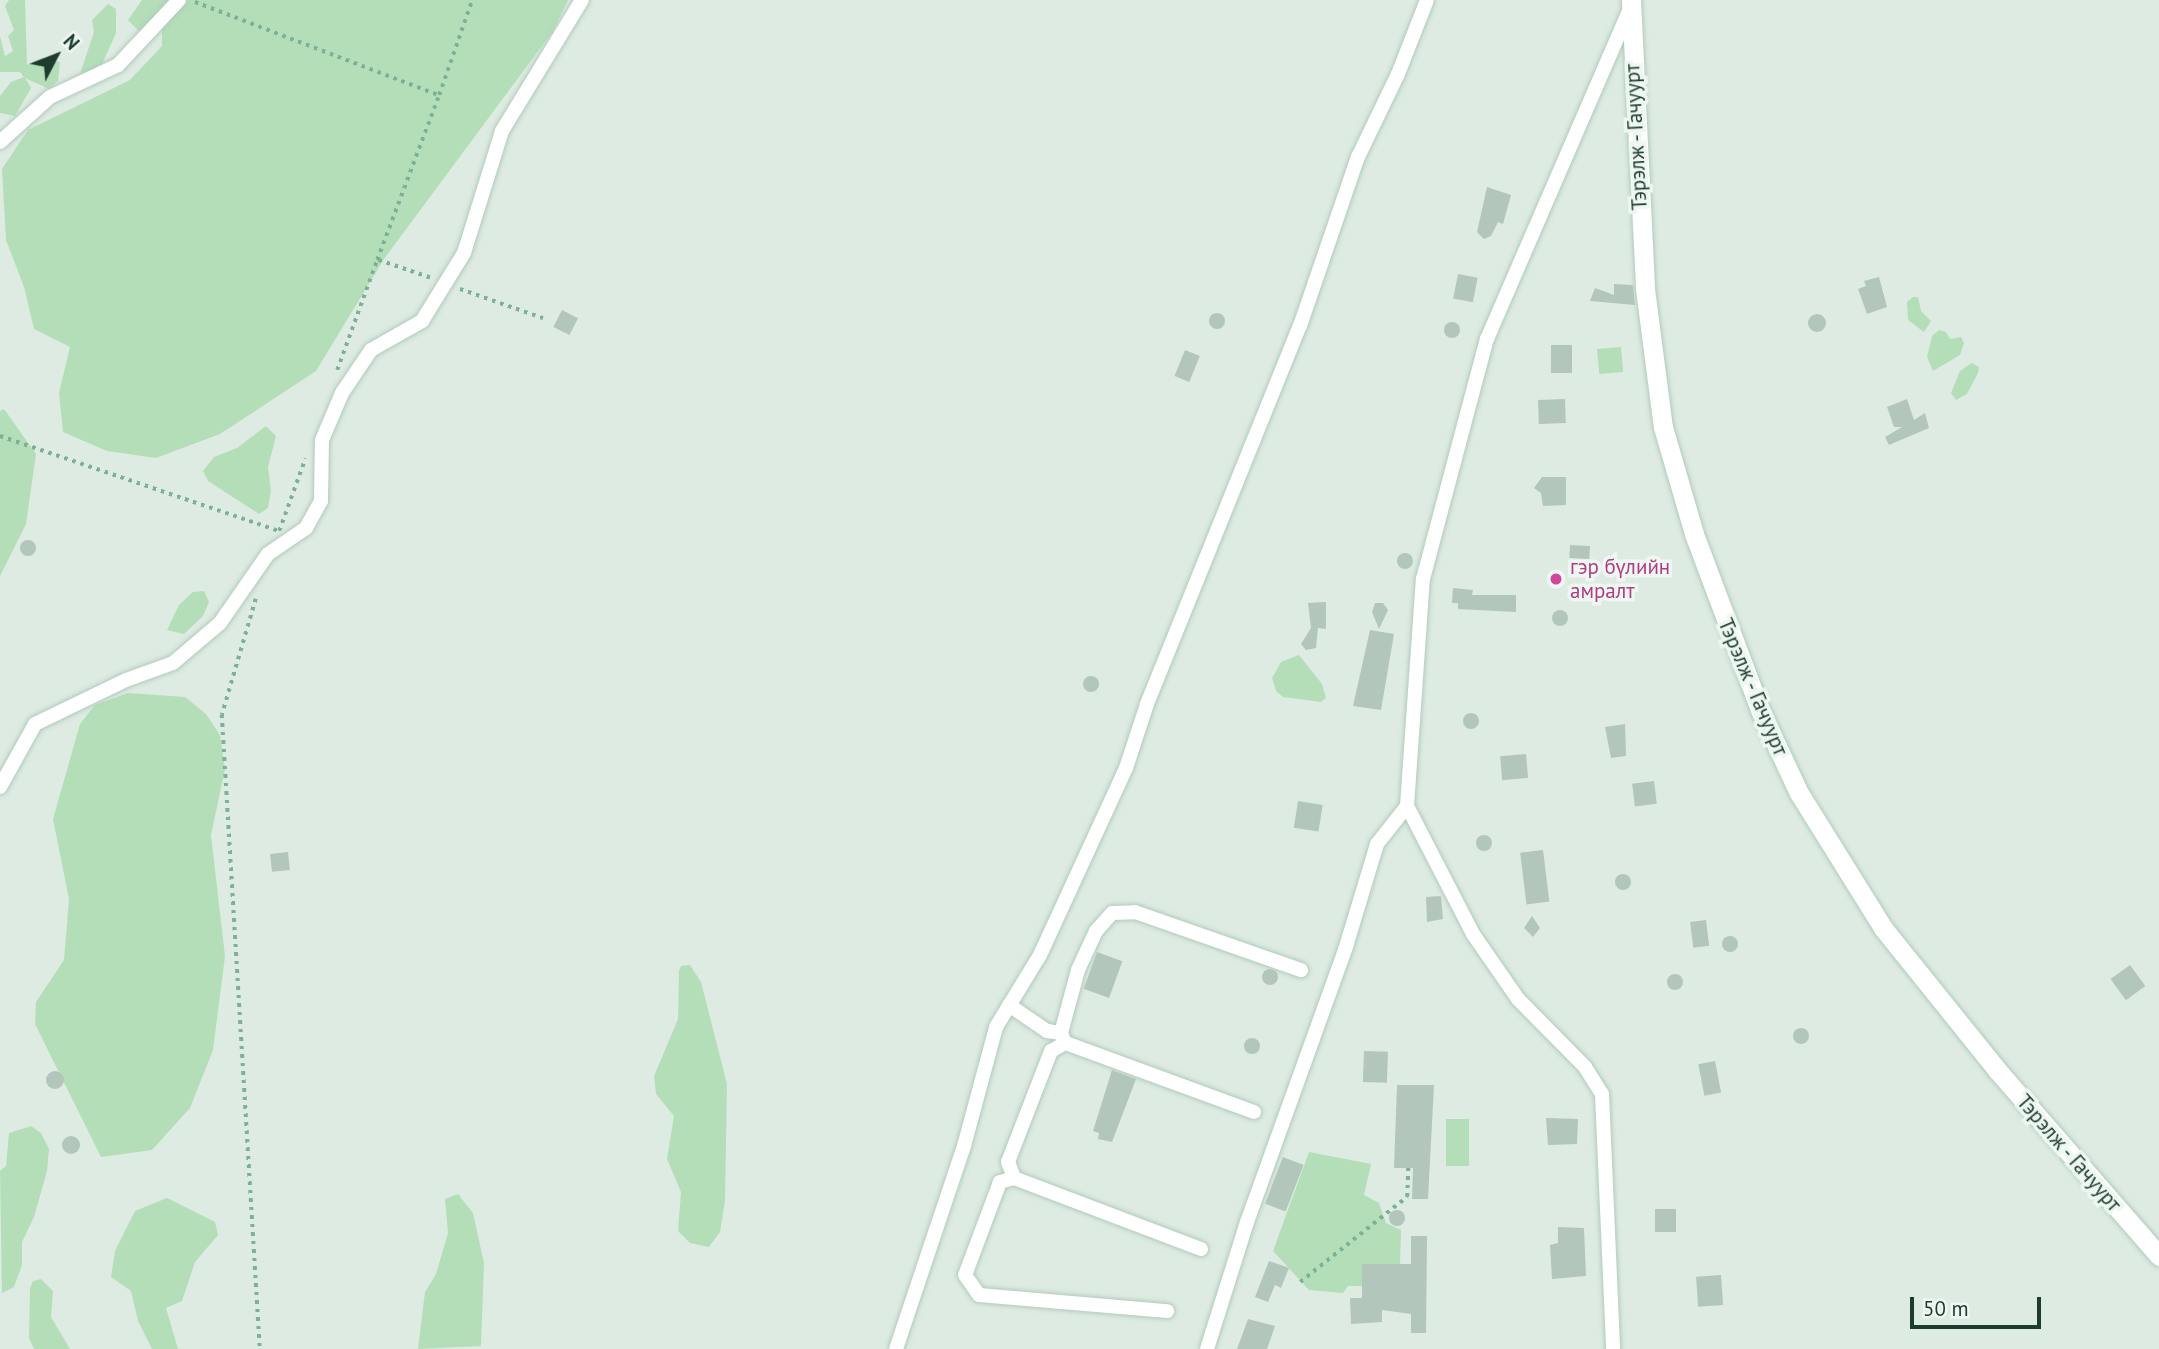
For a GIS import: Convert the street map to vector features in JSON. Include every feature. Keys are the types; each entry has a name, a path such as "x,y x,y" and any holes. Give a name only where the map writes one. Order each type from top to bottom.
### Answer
{"main road":[{"name":"Тэрэлж - Гачуурт","path":"1631,4 1644,289 1663,427 1694,534 1761,712 1799,793 1883,928 1997,1070 2159,1256"}],"street":[{"path":"0,142 50,97 118,65 179,0"},
{"path":"0,787 36,724 126,680 173,663 220,623 268,554 306,528 321,501 322,439 342,393 371,350 422,321 464,253 502,131 582,0"},
{"path":"896,1349 964,1146 996,1027 1040,955 1126,768 1152,692 1295,339 1358,157 1398,74 1427,0"},
{"path":"1613,1349 1602,1094 1585,1067 1518,999 1480,945 1408,806 1423,579 1455,448 1487,339 1631,4"},
{"path":"1207,1349 1247,1222 1345,950 1377,844 1408,806"},
{"path":"1014,1178 1008,1162 1051,1051 1063,1038 1078,970 1096,931 1112,914 1135,912 1301,971"},
{"path":"1009,1005 1047,1031 1063,1038 1254,1112"},
{"path":"1167,1311 979,1295 965,1275 1000,1182 1014,1178 1201,1249"}],"path":[{"path":"190,0 439,94"},
{"path":"335,376 472,0"},
{"path":"377,260 441,282"},
{"path":"454,287 543,318"},
{"path":"0,436 279,531"},
{"path":"275,543 307,453"},
{"path":"259,592 222,715 260,1349"},
{"path":"1300,1282 1407,1197 1408,1168"}],"green space":[{"path":"9,0 25,0 27,65 42,58 60,62 58,81 49,89 25,78 31,88 15,116 0,113 0,96 11,82 24,77 20,72 0,72 0,36 5,56 13,51 8,36 14,30 5,6"},
{"path":"142,0 568,0 553,31 384,259 316,371 220,434 156,458 107,451 63,432 59,393 70,347 34,329 24,287 6,240 2,169 28,130 130,80 162,46 162,27 140,32 128,20"},
{"path":"108,4 116,9 116,33 99,71 80,74 94,32 92,20"},
{"path":"1918,297 1921,311 1931,321 1924,332 1908,320 1907,302"},
{"path":"1939,330 1946,332 1950,339 1961,337 1964,343 1960,355 1933,371 1927,357 1932,336"},
{"path":"1621,347 1623,372 1599,374 1597,349"},
{"path":"1972,363 1979,367 1978,373 1967,394 1956,400 1951,393 1960,371"},
{"path":"4,409 36,454 26,524 0,576 0,411"},
{"path":"266,426 276,436 268,467 271,491 268,508 259,514 208,481 203,471 214,457 237,448"},
{"path":"204,591 209,602 203,616 184,634 167,630 179,605 193,592"},
{"path":"1299,655 1322,684 1326,698 1321,702 1283,697 1276,691 1272,678 1281,662"},
{"path":"128,693 185,697 206,714 220,735 225,769 211,835 225,956 213,1050 190,1108 152,1150 101,1157 35,1024 36,1002 64,960 69,899 53,819 80,724 95,705"},
{"path":"690,965 701,982 727,1084 725,1200 720,1232 709,1247 690,1243 678,1231 681,1192 667,1159 674,1116 656,1094 654,1076 678,1019 679,971 681,966"},
{"path":"1446,1119 1469,1119 1469,1166 1446,1166"},
{"path":"31,1126 41,1133 49,1149 47,1171 34,1217 22,1242 22,1265 14,1287 2,1293 0,1171 6,1166 9,1133"},
{"path":"1309,1152 1371,1164 1364,1195 1379,1203 1386,1223 1401,1230 1400,1264 1362,1264 1362,1286 1348,1286 1343,1293 1309,1290 1273,1251"},
{"path":"458,1194 473,1213 484,1263 481,1346 418,1349 425,1292 436,1274 448,1233 445,1199"},
{"path":"167,1198 215,1222 218,1235 195,1262 182,1301 166,1308 178,1349 152,1349 138,1321 131,1291 111,1277 115,1251 135,1211"},
{"path":"41,1279 53,1291 51,1317 70,1349 34,1349 29,1338 30,1288 33,1281"}],"building":[{"path":"1487,187 1511,195 1503,224 1498,222 1491,236 1484,239 1477,232"},
{"path":"1458,274 1478,278 1473,302 1453,299"},
{"path":"1879,277 1887,307 1867,314 1858,289 1866,286 1864,281"},
{"path":"1614,284 1633,285 1635,305 1590,301 1595,288 1614,295"},
{"path":"562,310 578,318 569,335 553,327"},
{"path":"1217,313 1223,315 1223,327 1217,329 1211,327 1209,321 1211,315"},
{"path":"1817,314 1823,317 1826,323 1823,329 1817,332 1811,329 1808,323 1811,317"},
{"path":"1452,322 1458,324 1458,336 1452,338 1446,336 1444,330 1446,324"},
{"path":"1551,345 1572,345 1572,373 1551,373"},
{"path":"1185,350 1200,356 1189,382 1175,376"},
{"path":"1565,399 1566,423 1539,424 1538,400"},
{"path":"1907,399 1914,420 1925,413 1929,428 1889,445 1885,437 1902,427 1894,427 1887,407"},
{"path":"1542,477 1566,477 1566,505 1543,506 1541,493 1534,488"},
{"path":"28,540 36,548 28,556 20,548"},
{"path":"1570,545 1590,546 1589,559 1569,558"},
{"path":"1405,553 1411,555 1411,567 1405,569 1399,567 1397,561 1399,555"},
{"path":"1453,588 1473,590 1472,595 1516,595 1516,612 1458,609 1458,603 1452,603"},
{"path":"1326,602 1326,629 1318,628 1316,648 1306,650 1301,644 1311,628 1308,603"},
{"path":"1375,603 1383,603 1388,610 1379,629 1372,612"},
{"path":"1560,610 1566,612 1566,624 1560,626 1554,624 1552,618 1554,612"},
{"path":"1370,630 1394,634 1381,710 1353,706"},
{"path":"1091,676 1097,678 1097,690 1091,692 1085,690 1083,684 1085,678"},
{"path":"1471,713 1477,715 1477,727 1471,729 1465,727 1463,721 1465,715"},
{"path":"1625,724 1626,756 1611,758 1605,727"},
{"path":"1526,754 1528,778 1502,780 1500,756"},
{"path":"1654,781 1657,804 1635,807 1632,784"},
{"path":"1298,801 1323,805 1318,832 1294,828"},
{"path":"1484,835 1490,837 1490,849 1484,851 1478,849 1476,843 1478,837"},
{"path":"1543,850 1549,902 1527,904 1520,853"},
{"path":"288,852 290,870 272,872 270,854"},
{"path":"1623,874 1629,876 1629,888 1623,890 1617,888 1615,882 1617,876"},
{"path":"1441,896 1443,919 1427,922 1426,897"},
{"path":"1532,916 1540,928 1533,937 1524,928"},
{"path":"1706,920 1709,946 1693,948 1690,922"},
{"path":"1727,936 1733,936 1738,944 1736,950 1727,952 1722,947 1722,941"},
{"path":"1097,952 1122,961 1109,998 1084,989"},
{"path":"2130,965 2145,986 2126,1000 2111,979"},
{"path":"1270,969 1276,971 1276,983 1270,985 1264,983 1262,977 1264,971"},
{"path":"1675,974 1681,976 1681,988 1675,990 1669,988 1667,982 1669,976"},
{"path":"1801,1028 1807,1030 1807,1042 1801,1044 1795,1042 1793,1036 1795,1030"},
{"path":"1252,1038 1258,1040 1258,1052 1252,1054 1246,1052 1244,1046 1246,1040"},
{"path":"1364,1051 1388,1052 1387,1083 1363,1082"},
{"path":"1715,1061 1721,1092 1704,1096 1698,1064"},
{"path":"1112,1070 1136,1079 1112,1142 1098,1139 1099,1133 1093,1131"},
{"path":"55,1071 61,1074 64,1080 61,1086 55,1089 49,1086 46,1080 49,1074"},
{"path":"1397,1085 1434,1085 1428,1199 1412,1199 1413,1168 1394,1168"},
{"path":"1546,1118 1578,1119 1577,1144 1548,1145"},
{"path":"71,1136 77,1139 80,1145 77,1151 71,1154 65,1151 62,1145 65,1139"},
{"path":"1283,1157 1304,1165 1286,1212 1265,1204"},
{"path":"1655,1209 1676,1209 1676,1232 1655,1232"},
{"path":"1397,1210 1403,1212 1403,1224 1397,1226 1391,1224 1389,1218 1391,1212"},
{"path":"1558,1227 1584,1228 1586,1276 1552,1279 1550,1245 1558,1243"},
{"path":"1411,1236 1427,1236 1426,1333 1411,1333 1411,1314 1382,1310 1382,1322 1351,1324 1350,1298 1362,1298 1362,1264 1411,1264"},
{"path":"1269,1261 1289,1268 1281,1288 1275,1285 1268,1302 1255,1297"},
{"path":"1721,1275 1723,1305 1698,1307 1696,1277"},
{"path":"1248,1319 1275,1326 1267,1349 1237,1349"}],"place":[{"name":"гэр бүлийн амралт","path":"1556,579"}]}
